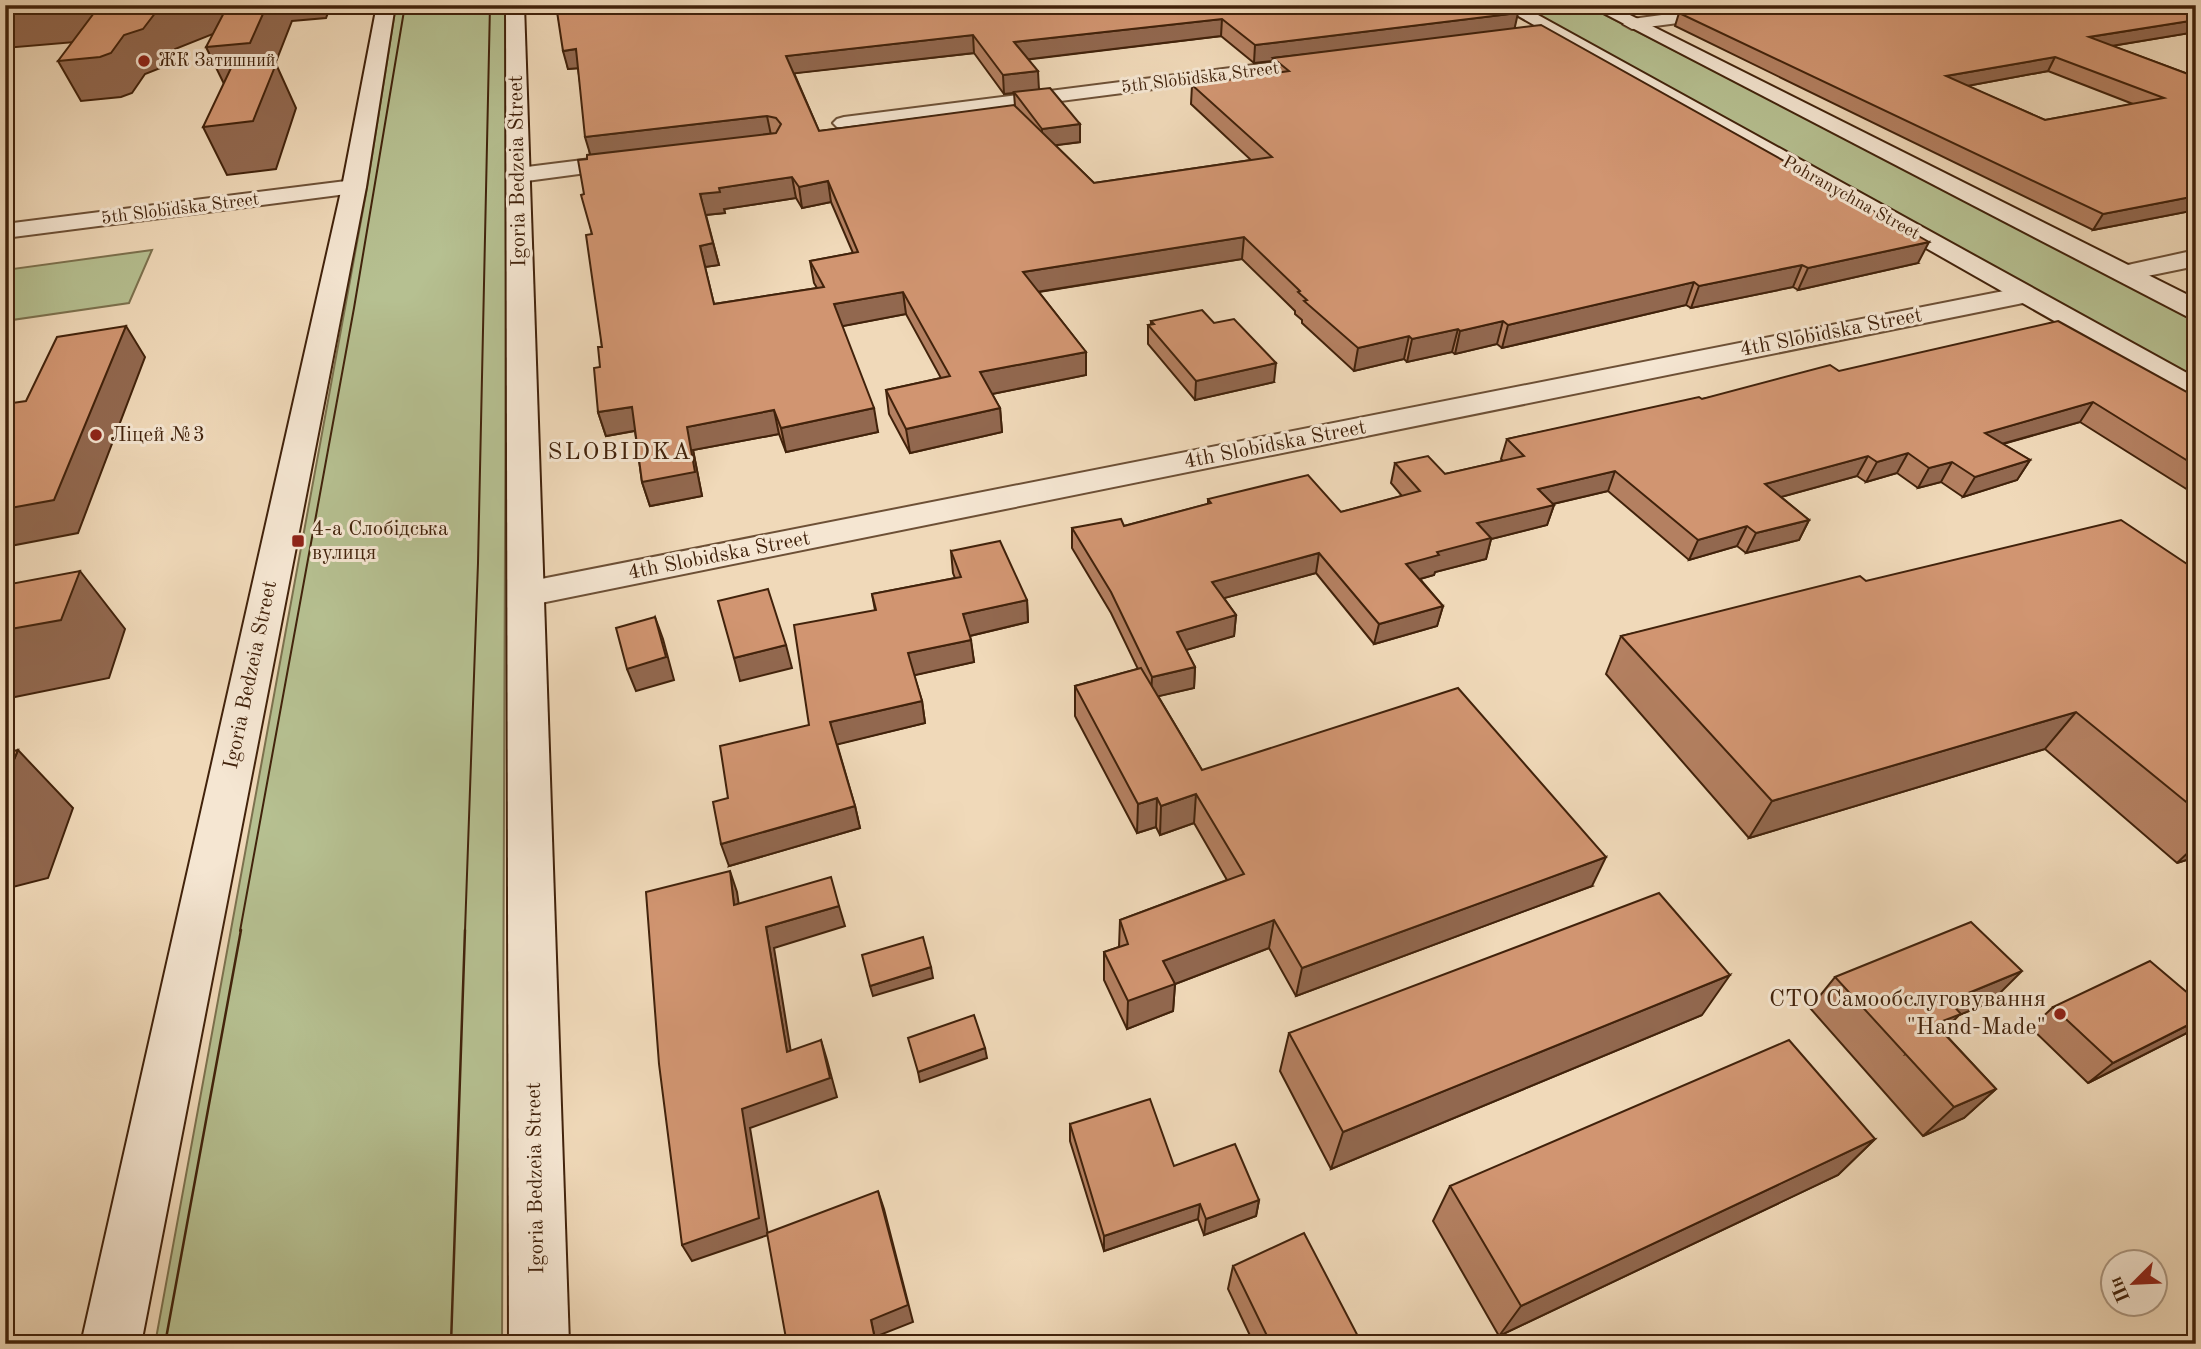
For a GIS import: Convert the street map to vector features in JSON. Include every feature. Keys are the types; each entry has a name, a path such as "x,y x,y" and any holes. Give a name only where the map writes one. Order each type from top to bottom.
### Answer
{"street":[{"name":"Igoria Bedzeia Street","path":"111,1344 354,187 386,5"},
{"name":"Igoria Bedzeia Street","path":"515,5 539,1344"},
{"name":"Pohranychna Street","path":"1507,5 2196,390"},
{"path":"1596,5 2196,310"},
{"path":"1632,24 1778,5"},
{"path":"1530,36 1557,33"},
{"name":"5th Slobidska Street","path":"844,123 1344,60"},
{"path":"519,175 651,159"},
{"name":"5th Slobidska Street","path":"5,231 354,187"},
{"path":"2123,273 2196,258"},
{"name":"4th Slobidska Street","path":"526,594 2024,295"}],"green space":[{"path":"396,5 507,5 502,1344 155,1344 367,188"},
{"path":"1518,5 1586,5 2196,319 2196,378"},
{"path":"152,250 129,303 5,321 5,270"}],"building":[{"path":"5,5 49,5 5,9"},
{"path":"100,5 174,5 156,12 143,29 124,35 111,53 100,57 58,61"},
{"path":"228,5 267,5 250,43 206,47"},
{"path":"556,5 1503,5 1518,13 1255,45 1222,19 1014,42 1038,71 1003,75 973,35 786,56 819,131 1014,105 1094,183 1272,157 1192,85 1289,71 1273,58 1541,25 1929,242 1808,268 1802,265 1699,286 1694,282 1508,325 1503,321 1412,339 1409,336 1358,348 1304,301 1307,300 1298,292 1300,291 1244,237 1023,272 1086,352 980,372 1000,408 906,429 886,390 950,376 903,292 834,304 874,408 781,428 774,410 687,427 695,472 642,482 632,407 598,412 594,368 600,367 598,347 602,347 586,235 592,234 581,195 584,194 578,160 587,159 587,155 776,133 781,124 776,118 767,116 585,137 576,49 563,51","holes":["792,177 799,187 828,181 858,252 810,261 824,287 714,304 700,246 713,243 700,194 720,192 719,188"]},
{"path":"1739,5 2196,5 2196,20 2089,37 2196,77 2196,196 2103,214 1679,13","holes":["2055,57 2164,98 2045,120 1946,76"]},
{"path":"276,64 253,121 203,127 231,68"},
{"path":"1050,88 1080,124 1042,129 1014,92"},
{"path":"1202,310 1214,323 1234,319 1276,363 1196,381 1148,325 1154,324 1151,321"},
{"path":"2058,321 2196,397 2196,466 2093,402 1985,433 2030,460 1975,477 1952,462 1929,468 1908,453 1877,462 1868,456 1765,484 1809,520 1756,533 1747,526 1698,540 1615,471 1538,489 1554,505 1477,523 1491,538 1437,552 1439,555 1406,564 1443,606 1379,624 1319,553 1212,582 1236,615 1177,632 1195,667 1152,677 1111,592 1072,528 1121,519 1124,526 1211,503 1208,499 1308,475 1341,512 1420,491 1395,463 1428,456 1445,474 1524,456 1507,439 1699,397 1702,399 1830,365 1839,371"},
{"path":"126,326 54,500 5,509 5,404 26,401 57,337"},
{"path":"2121,520 2196,570 2196,810 2076,712 1772,801 1621,636 1860,576 1866,581"},
{"path":"1000,541 1027,600 963,614 971,640 908,653 922,701 830,722 855,806 721,844 713,802 728,798 720,746 809,725 794,625 876,610 872,594 961,577 951,551"},
{"path":"80,571 61,620 5,630 5,585"},
{"path":"768,589 786,645 734,658 718,601"},
{"path":"655,617 666,657 627,669 616,628"},
{"path":"1141,668 1202,770 1458,688 1606,857 1302,968 1274,920 1163,961 1175,984 1128,1001 1104,952 1128,944 1120,920 1244,874 1196,794 1161,806 1157,798 1138,804 1075,686"},
{"path":"18,750 5,781 5,753"},
{"path":"730,871 734,905 831,877 839,906 766,927 787,1052 821,1040 830,1078 742,1109 759,1218 682,1245 659,1064 646,892"},
{"path":"1659,893 1730,975 1343,1132 1289,1033"},
{"path":"1971,922 2022,971 1949,1001 1961,1014 1935,1024 1996,1089 1954,1107 1835,977"},
{"path":"923,937 931,967 870,986 862,955"},
{"path":"2150,961 2196,1000 2196,1021 2113,1063 2053,1007"},
{"path":"974,1015 985,1048 918,1072 908,1038"},
{"path":"1789,1040 1875,1139 1521,1306 1450,1186"},
{"path":"1150,1099 1174,1166 1235,1144 1259,1200 1206,1219 1200,1204 1104,1236 1070,1124"},
{"path":"878,1191 908,1305 871,1320 876,1344 787,1344 767,1233"},
{"path":"1304,1233 1362,1344 1271,1344 1233,1266"}],"tram line":[{"path":"240,931 354,308 405,5"},
{"path":"465,931 478,563 490,5"},
{"path":"165,1344 241,930"},
{"path":"451,1344 465,930"}],"place":[{"name":"ЖК Затишний","path":"144,61"},
{"name":"Ліцей №3","path":"96,435"},
{"name":"4-а Слобідська вулиця","path":"298,541"},
{"name":"СТО Самообслуговування \"Hand-Made\"","path":"2060,1014"}],"district":[{"name":"SLOBIDKA","path":"620,453"}]}
